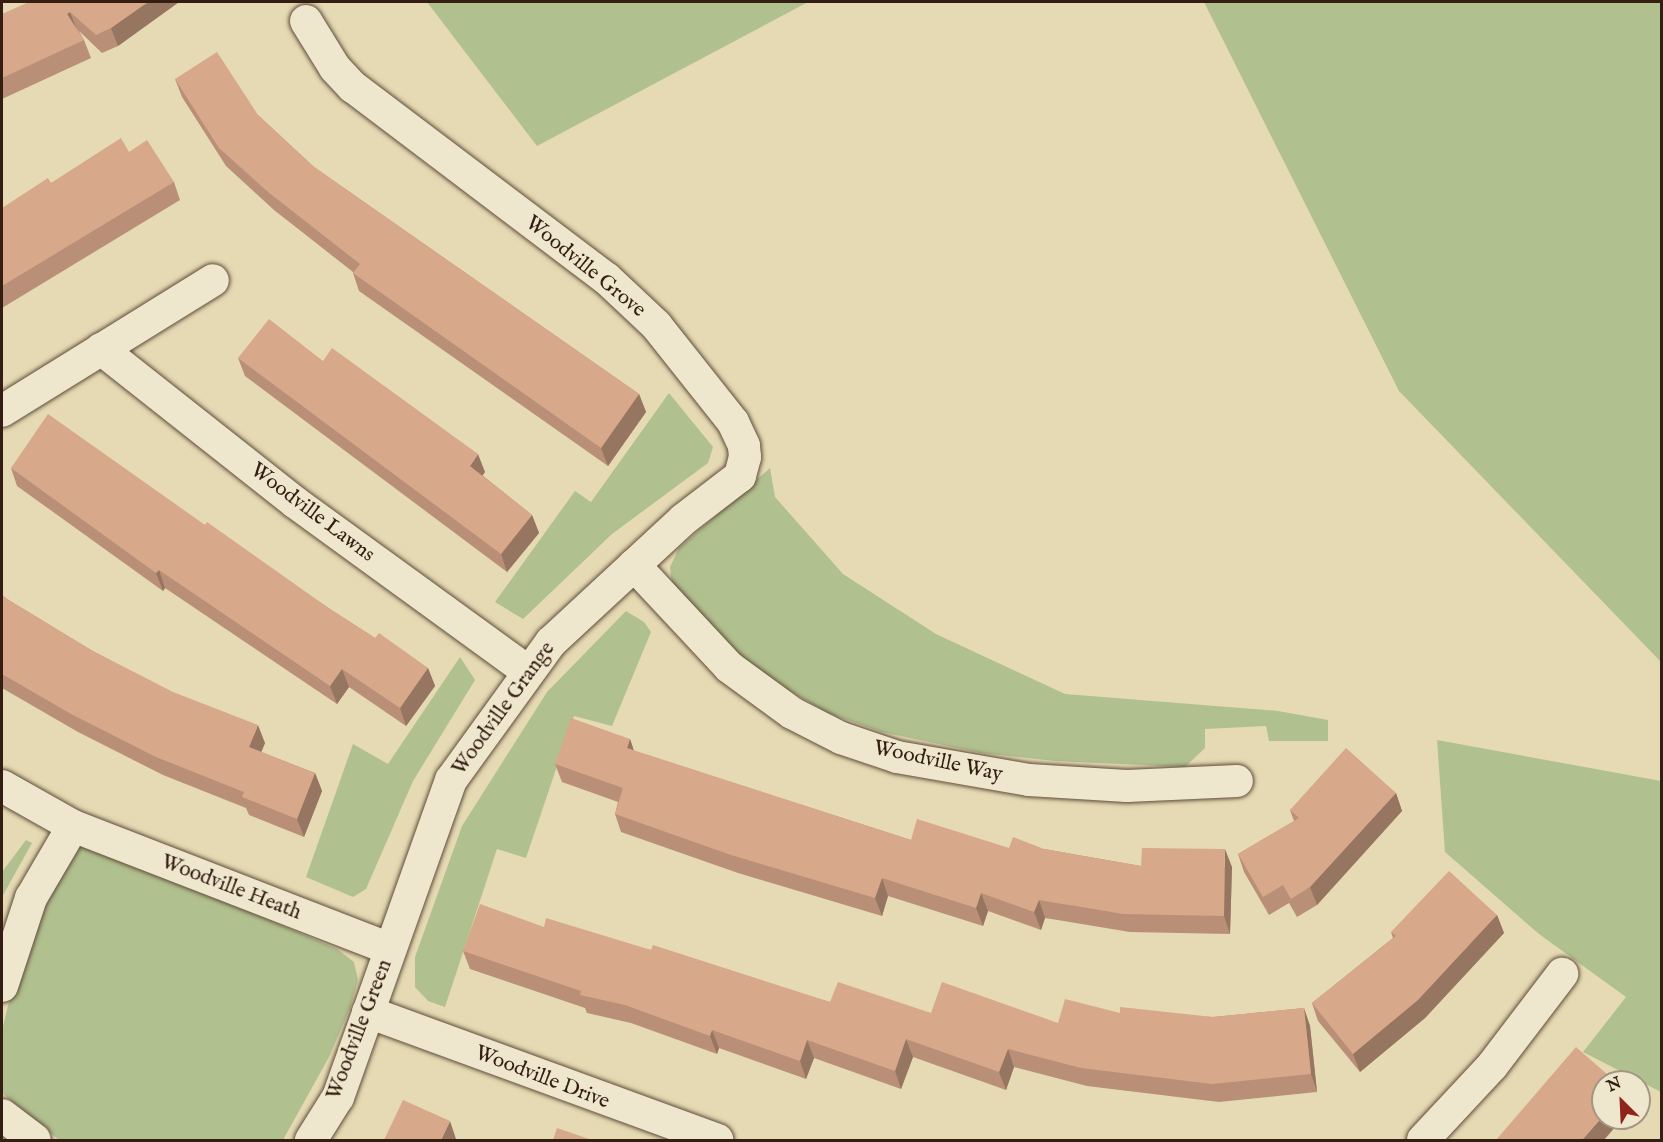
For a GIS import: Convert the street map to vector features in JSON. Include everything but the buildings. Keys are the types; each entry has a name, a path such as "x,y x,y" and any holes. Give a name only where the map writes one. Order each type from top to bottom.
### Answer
{"street":[{"name":"Woodville Grove","path":"306,21 335,68 353,87 614,285 663,333 734,422 744,446 740,476 634,565"},
{"path":"2,411 213,280"},
{"name":"Woodville Lawns","path":"101,349 296,503 527,671"},
{"name":"Woodville Grange","path":"390,949 451,780 527,671 571,621 634,565"},
{"name":"Woodville Way","path":"634,565 681,620 741,677 792,713 852,742 906,759 1029,780 1127,786 1237,781"},
{"name":"Woodville Heath","path":"2,786 72,826 390,949"},
{"path":"2,986 31,898 72,826"},
{"name":"Woodville Green","path":"311,1140 338,1097 390,949"},
{"path":"1423,1140 1492,1066 1562,974"},
{"name":"Woodville Drive","path":"368,1012 703,1139"},
{"path":"2,1115 35,1140"}],"green space":[{"path":"427,2 808,2 537,146"},
{"path":"1204,2 1661,2 1661,662 1399,391"},
{"path":"669,393 713,447 708,463 612,534 523,619 495,602 575,491 591,502"},
{"path":"770,468 775,497 843,574 936,634 1065,694 1278,711 1328,720 1328,741 1269,741 1266,726 1205,729 1205,748 1185,767 1055,761 981,753 882,732 828,713 765,676 718,636 674,588 671,577 670,567 679,548"},
{"path":"626,611 644,622 651,632 612,726 574,716 526,858 497,849 445,1007 428,1001 415,987 415,957 462,826 547,692"},
{"path":"460,657 475,680 413,781 366,889 353,897 306,877 353,744 388,764"},
{"path":"1437,740 1661,781 1661,1092 1651,1087 1651,1070 1618,1070 1583,1052 1626,997 1539,934 1445,852"},
{"path":"26,840 32,843 2,897 2,872"},
{"path":"84,841 337,949 354,962 358,980 350,1008 329,1057 283,1140 59,1140 2,1093 2,1030 20,958 63,857"}]}
